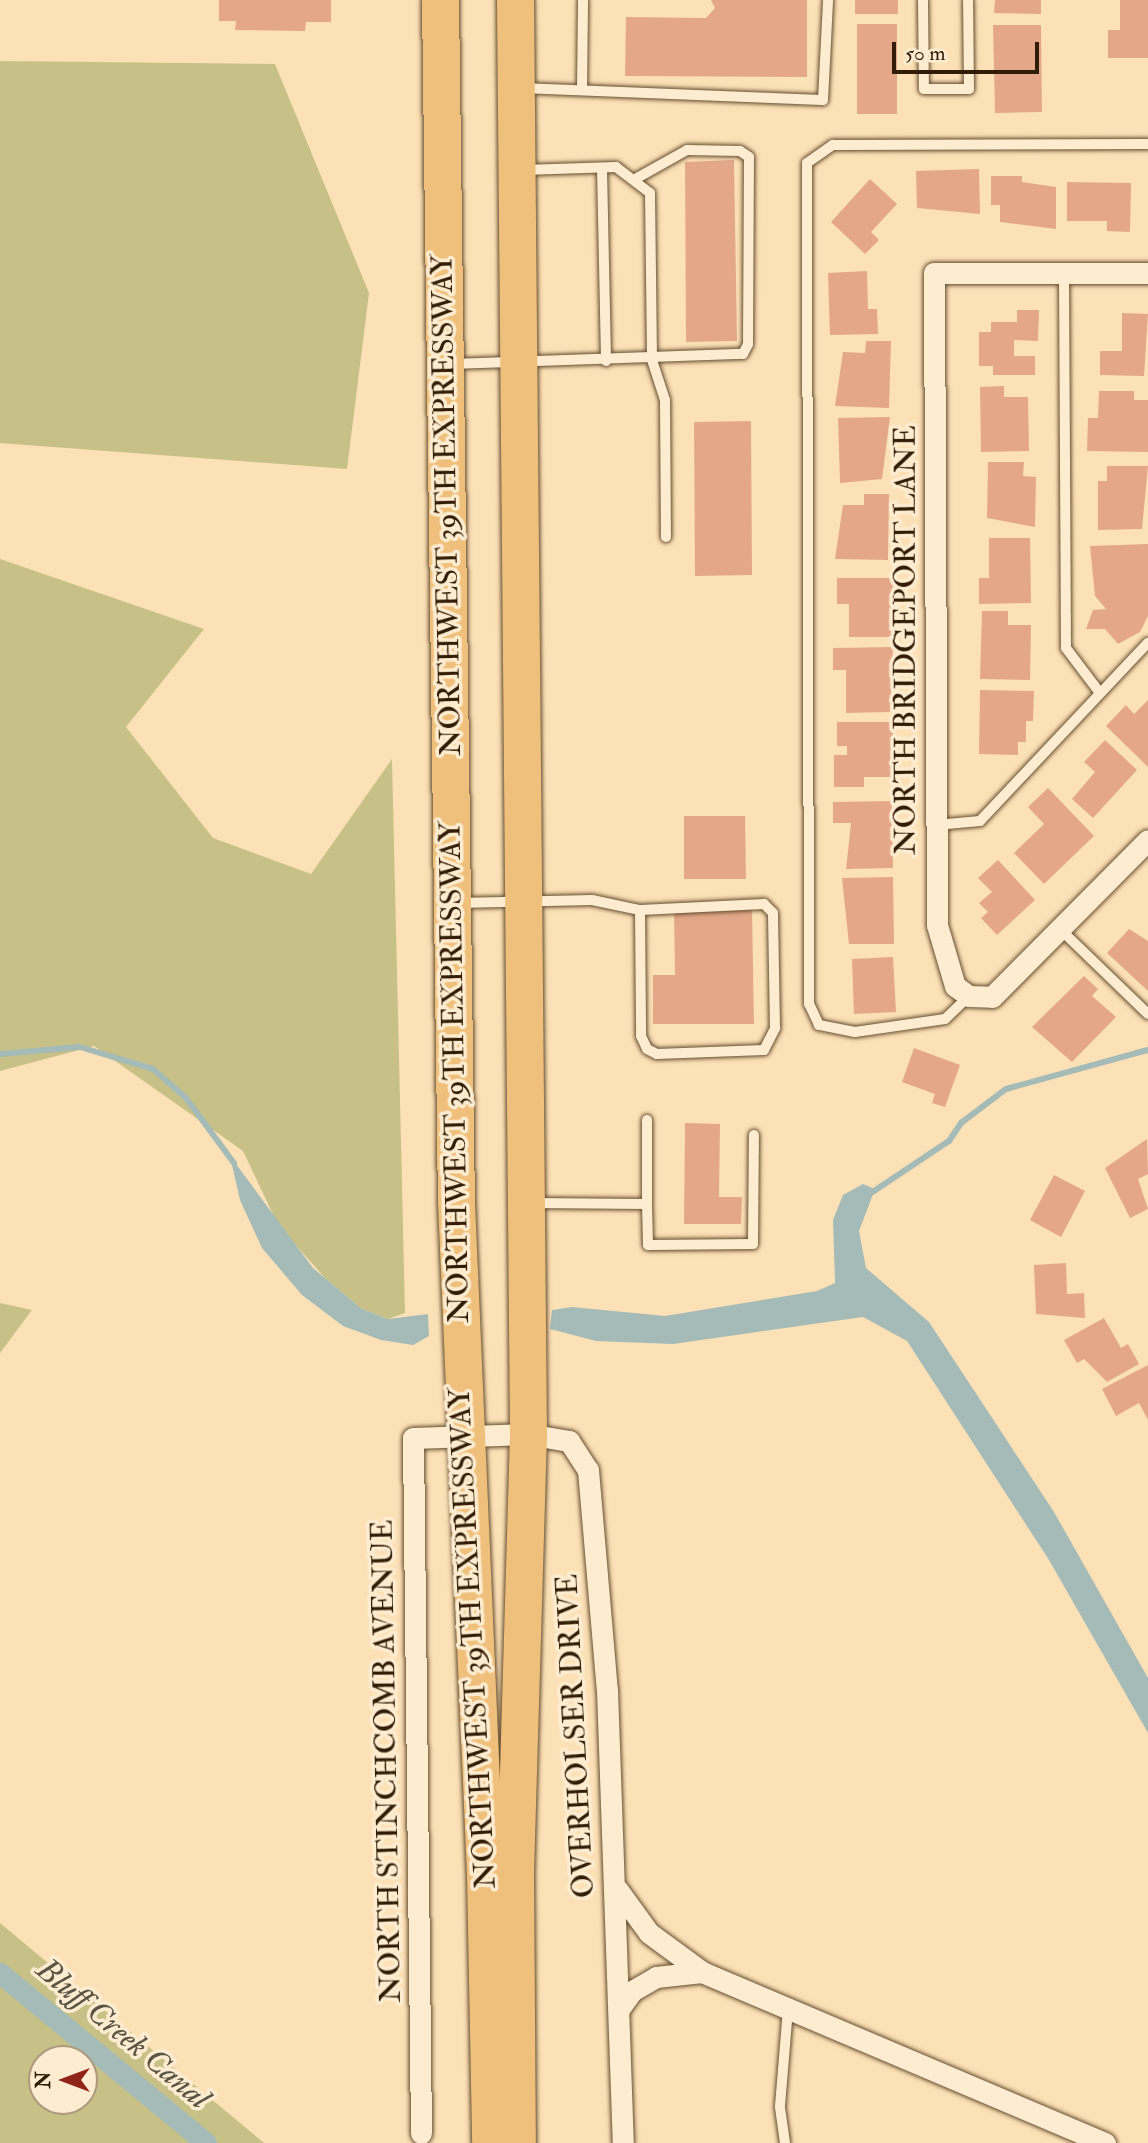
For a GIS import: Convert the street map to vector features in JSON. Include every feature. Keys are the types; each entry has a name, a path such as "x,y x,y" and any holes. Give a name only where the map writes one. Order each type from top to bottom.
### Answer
{"highway":[{"name":"NORTHWEST 39TH EXPRESSWAY","path":"440,0 462,1434 485,1874 490,2143"},
{"name":"NORTHWEST 39TH EXPRESSWAY","path":"515,0 528,1434 515,1874 517,2143"}],"street":[{"name":"NORTH BRIDGEPORT LANE","path":"969,996 955,986 937,925 934,273 1064,273"},
{"path":"1064,273 1148,273"},
{"path":"969,996 992,997 1063,932 1148,840"},
{"name":"OVERHOLSER DRIVE","path":"462,1434 528,1434 569,1441 588,1470 615,1886 623,2143"},
{"name":"NORTH STINCHCOMB AVENUE","path":"421,2133 413,1437 462,1434"},
{"path":"615,1886 649,1933 702,1972 1105,2143"},
{"path":"619,2009 632,1991 656,1977 702,1972"}],"lane":[{"path":"582,88 583,0"},
{"path":"516,88 582,88 823,100 828,0"},
{"path":"923,0 924,89 969,89 968,0"},
{"path":"969,996 945,1018 855,1032 819,1025 809,1004 807,163 833,145 1148,144"},
{"path":"445,364 735,358 747,349 750,163 740,151 687,150 637,178"},
{"path":"602,168 606,361"},
{"path":"517,170 602,168 637,178 650,193 652,360 666,400 666,537"},
{"path":"1064,273 1066,648 1100,693"},
{"path":"936,825 980,821 1148,643"},
{"path":"452,903 592,900 640,910 765,904 773,913 775,1028 764,1050 657,1054 647,1049 641,1036 640,910"},
{"path":"1063,932 1148,1014"},
{"path":"647,1120 648,1245 753,1244 754,1136"},
{"path":"526,1203 647,1204"},
{"path":"785,2143 780,2106 788,2009"}],"shaded area":[{"path":"0,61 275,64 369,293 347,469 0,443"},
{"path":"0,559 204,629 126,727 213,838 311,874 392,759 405,1313 388,1319 362,1309 326,1279 278,1225 243,1151 94,1046 0,1071"},
{"path":"0,1303 32,1310 0,1353"},
{"path":"0,1923 264,2143 0,2143"}],"water":[{"path":"230,1156 313,1268 362,1309 388,1319 428,1314 429,1336 413,1345 381,1340 343,1326 302,1295 262,1248 240,1200"},
{"path":"863,1184 875,1189 859,1231 866,1268 929,1322 1054,1512 1148,1678 1148,1733 1049,1560 907,1341 863,1317 673,1344 596,1341 550,1329 552,1310 572,1307 665,1316 817,1291 835,1283 833,1220 843,1195"}],"building":[{"path":"219,0 331,0 331,22 306,22 305,31 235,30 236,21 219,21"},
{"path":"711,0 807,0 807,77 625,76 626,17 706,18 715,8"},
{"path":"855,0 898,0 898,14 855,14"},
{"path":"995,0 1041,0 1041,14 994,13"},
{"path":"1120,0 1148,0 1148,58 1108,58 1108,30 1120,30"},
{"path":"857,24 897,24 897,114 857,114"},
{"path":"993,25 1041,25 1042,112 995,113"},
{"path":"734,160 737,341 686,342 685,162"},
{"path":"979,169 980,214 917,208 916,171"},
{"path":"991,176 1022,176 1022,182 1056,187 1056,229 1000,222 1000,205 991,205"},
{"path":"870,179 897,204 871,232 879,240 865,254 831,222"},
{"path":"1067,182 1131,183 1130,232 1107,231 1107,221 1067,221"},
{"path":"867,271 868,309 877,309 878,334 830,335 828,273"},
{"path":"1017,310 1039,310 1038,341 1014,340 1014,356 1035,356 1035,375 993,375 993,366 979,366 979,332 991,332 991,322 1017,322"},
{"path":"1122,313 1148,314 1144,376 1100,375 1100,351 1122,351"},
{"path":"866,341 891,341 889,408 835,406 843,352 865,353"},
{"path":"1004,386 1004,397 1028,397 1029,451 981,452 980,387"},
{"path":"1099,391 1134,391 1134,400 1148,400 1148,452 1087,451 1088,418 1098,418"},
{"path":"890,417 882,479 840,483 838,418"},
{"path":"751,421 752,575 695,576 694,422"},
{"path":"988,462 1024,462 1023,476 1036,477 1035,527 987,518"},
{"path":"1107,466 1148,466 1142,529 1098,530 1098,481 1107,481"},
{"path":"864,494 889,494 888,560 835,559 843,505 864,505"},
{"path":"989,538 1030,538 1031,603 979,604 979,578 989,578"},
{"path":"1148,544 1148,616 1140,632 1118,644 1105,629 1086,629 1093,610 1106,609 1095,596 1090,546"},
{"path":"837,578 893,578 892,637 849,637 849,604 837,604"},
{"path":"982,611 1008,611 1008,625 1031,625 1030,680 980,679"},
{"path":"893,647 890,712 846,713 846,670 833,670 833,648"},
{"path":"980,690 1034,691 1033,721 1026,721 1026,742 1018,742 1018,755 979,754"},
{"path":"1148,700 1148,767 1106,726 1126,705 1134,714"},
{"path":"837,722 893,722 893,777 864,777 864,787 834,787 834,755 847,755 847,746 837,746"},
{"path":"1105,740 1137,770 1093,818 1072,799 1095,772 1084,762"},
{"path":"1048,788 1094,836 1044,884 1014,853 1044,824 1028,807"},
{"path":"892,801 893,868 846,869 851,823 833,823 833,802"},
{"path":"684,816 745,816 746,879 684,879"},
{"path":"998,860 1035,900 997,935 981,918 988,912 979,903 992,892 978,878"},
{"path":"893,877 894,944 849,944 842,878"},
{"path":"752,908 754,1024 653,1024 653,975 675,975 674,909"},
{"path":"1129,929 1148,941 1148,991 1107,953"},
{"path":"893,957 896,1012 854,1014 852,959"},
{"path":"1084,976 1098,989 1092,996 1116,1017 1072,1062 1032,1027"},
{"path":"914,1048 960,1065 945,1107 932,1103 935,1094 902,1082"},
{"path":"685,1123 720,1124 719,1197 742,1197 741,1224 684,1224"},
{"path":"1147,1139 1148,1174 1138,1179 1148,1209 1130,1218 1105,1168"},
{"path":"1054,1175 1085,1191 1061,1237 1030,1220"},
{"path":"1066,1263 1067,1294 1084,1293 1085,1318 1036,1314 1034,1265"},
{"path":"1104,1318 1121,1348 1128,1344 1139,1364 1107,1382 1084,1359 1077,1363 1064,1340"},
{"path":"1148,1365 1148,1420 1139,1403 1116,1416 1102,1389"}],"waterway":[{"path":"0,1054 80,1047 153,1069 186,1098 234,1163"},
{"path":"871,1193 949,1141 961,1123 1006,1089 1148,1050"},
{"name":"Bluff Creek Canal","path":"0,1973 206,2143"}]}
